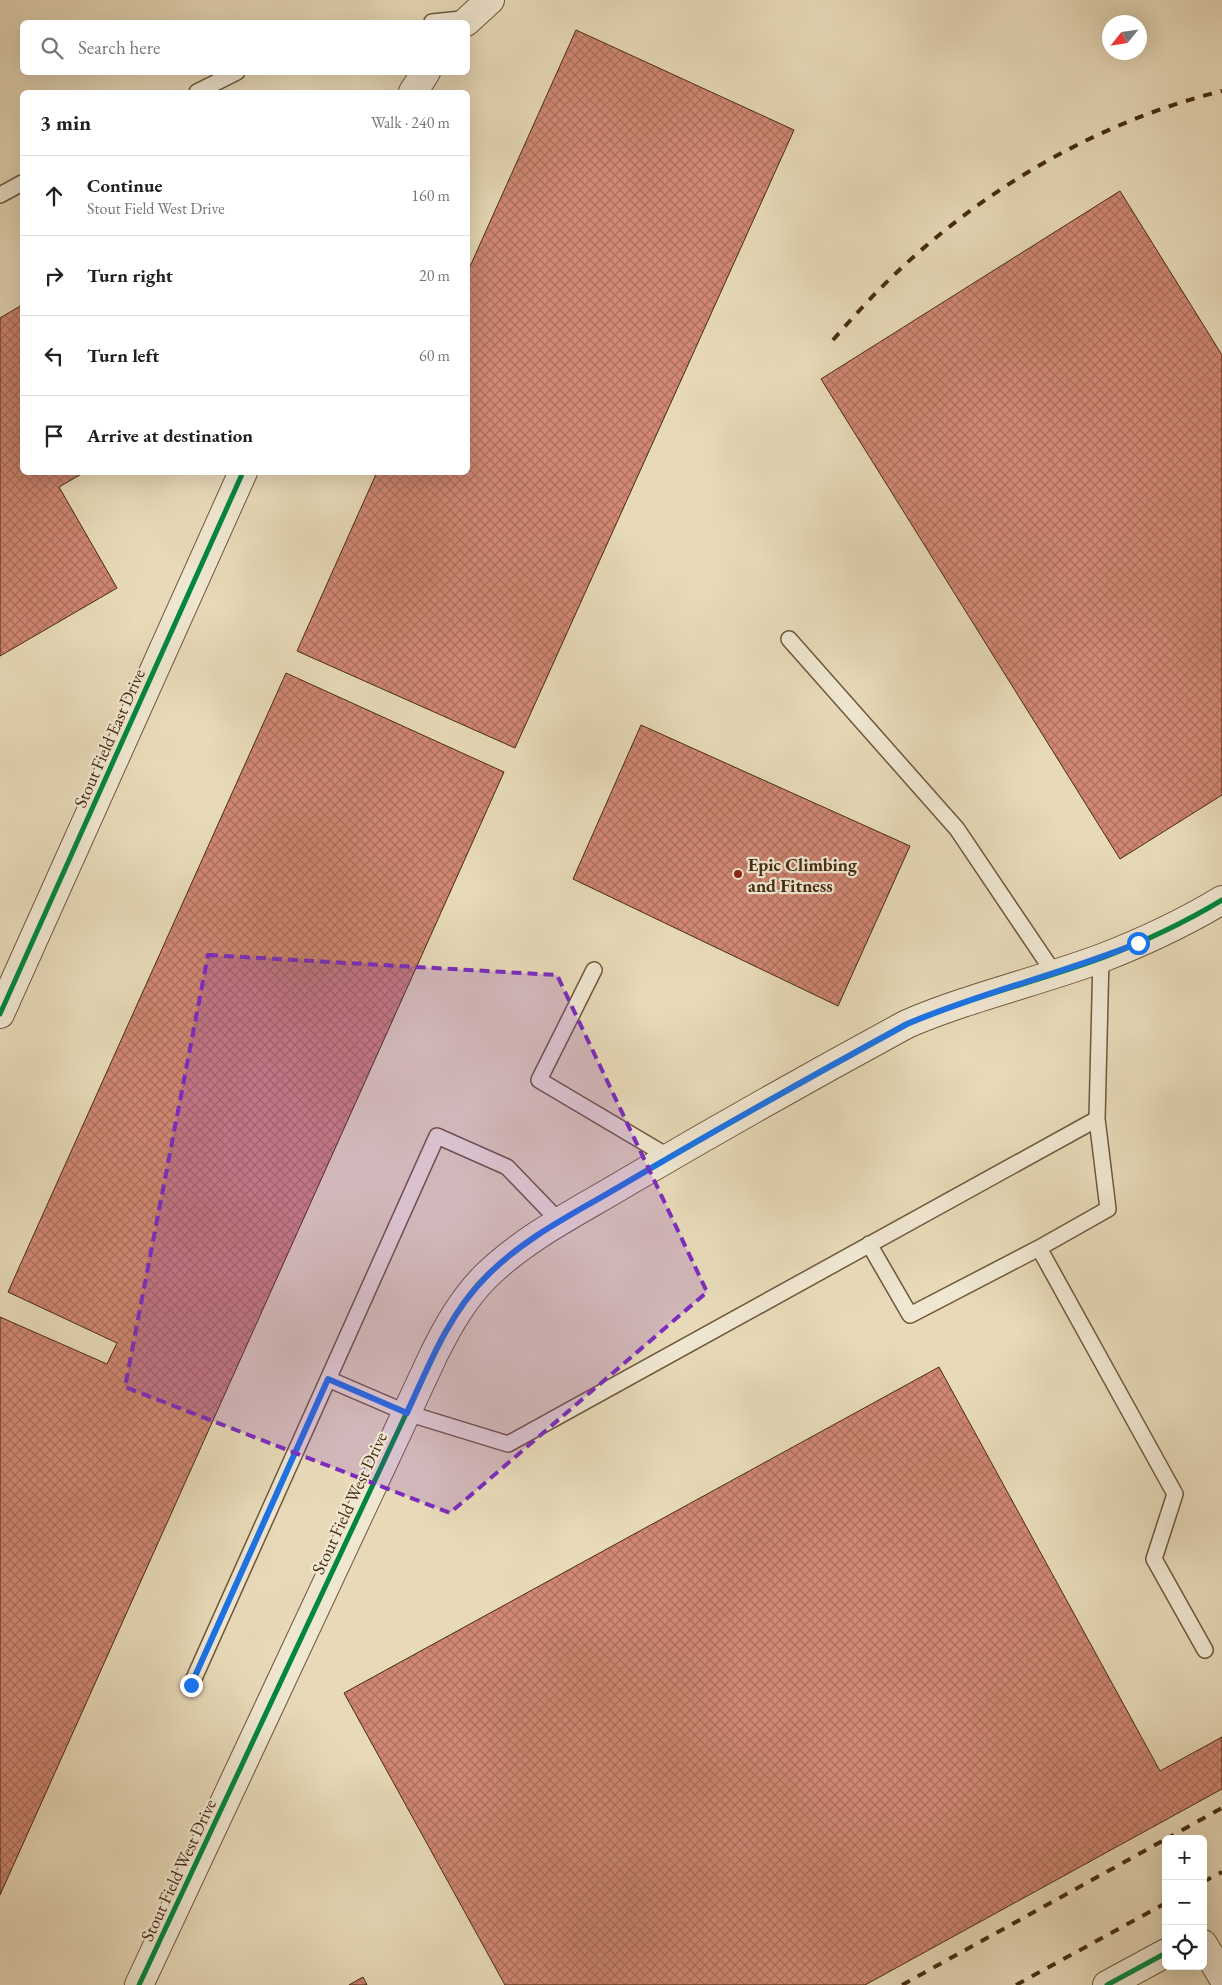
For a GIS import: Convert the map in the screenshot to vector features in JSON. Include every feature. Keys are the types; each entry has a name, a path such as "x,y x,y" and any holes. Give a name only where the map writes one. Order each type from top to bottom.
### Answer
{"street":[{"path":"414,90 424,75"},
{"name":"Stout Field East Drive","path":"0,1014 242,475"},
{"name":"Stout Field West Drive","path":"139,1985 434,1354 454,1314 486,1277 523,1244 669,1157 907,1024 937,1011 1101,958 1170,928 1222,900"},
{"path":"1207,1951 1222,1976"},
{"path":"1107,1985 1162,1955"}],"lane":[{"path":"443,20 476,14"},
{"path":"201,90 231,75"},
{"path":"0,195 20,184"},
{"path":"789,640 957,829 1054,973"},
{"path":"869,1244 910,1316 1039,1248 1108,1209 1096,1119 1101,958"},
{"path":"594,970 539,1080 669,1157"},
{"path":"328,1379 407,1413 508,1444 1096,1119"},
{"path":"191,1685 437,1136 507,1167 560,1222"},
{"path":"1039,1248 1175,1494 1154,1559 1205,1650"}],"highlighted area":[{"path":"208,955 557,975 707,1292 450,1513 125,1387"}],"building":[{"path":"576,30 794,130 515,748 297,651 376,475 470,475 470,267"},
{"path":"1120,191 1222,355 1222,795 1120,859 821,379"},
{"path":"20,306 20,475 80,475 59,487 117,588 0,656 0,318"},
{"path":"286,673 504,772 0,1895 0,1317 107,1364 117,1343 8,1292"},
{"name":"Epic Climbing and Fitness","path":"641,725 910,846 838,1006 573,879"},
{"path":"939,1367 1160,1771 1222,1737 1222,1789 865,1985 505,1985 344,1693"},
{"path":"363,1977 367,1985 349,1985"}],"railway":[{"path":"833,340 879,290 930,242 1006,186 1047,161 1089,139 1132,120 1222,91"},
{"path":"1173,1835 1222,1808"},
{"path":"902,1985 1162,1841"},
{"path":"1207,1880 1222,1872"},
{"path":"1016,1985 1162,1905"}],"cycle path":[{"path":"0,1014 242,475"},
{"path":"139,1985 434,1354 457,1313 486,1276 536,1236 572,1214 801,1082 907,1024 931,1014 1102,958 1163,932 1222,900"},
{"path":"1107,1985 1162,1955"}],"place":[{"name":"Epic Climbing and Fitness","path":"738,874"}],"route":[{"path":"191,1685 328,1379 407,1413 454,1314 486,1277 523,1244 669,1157 907,1024 937,1011 1101,958 1138,943"}]}
